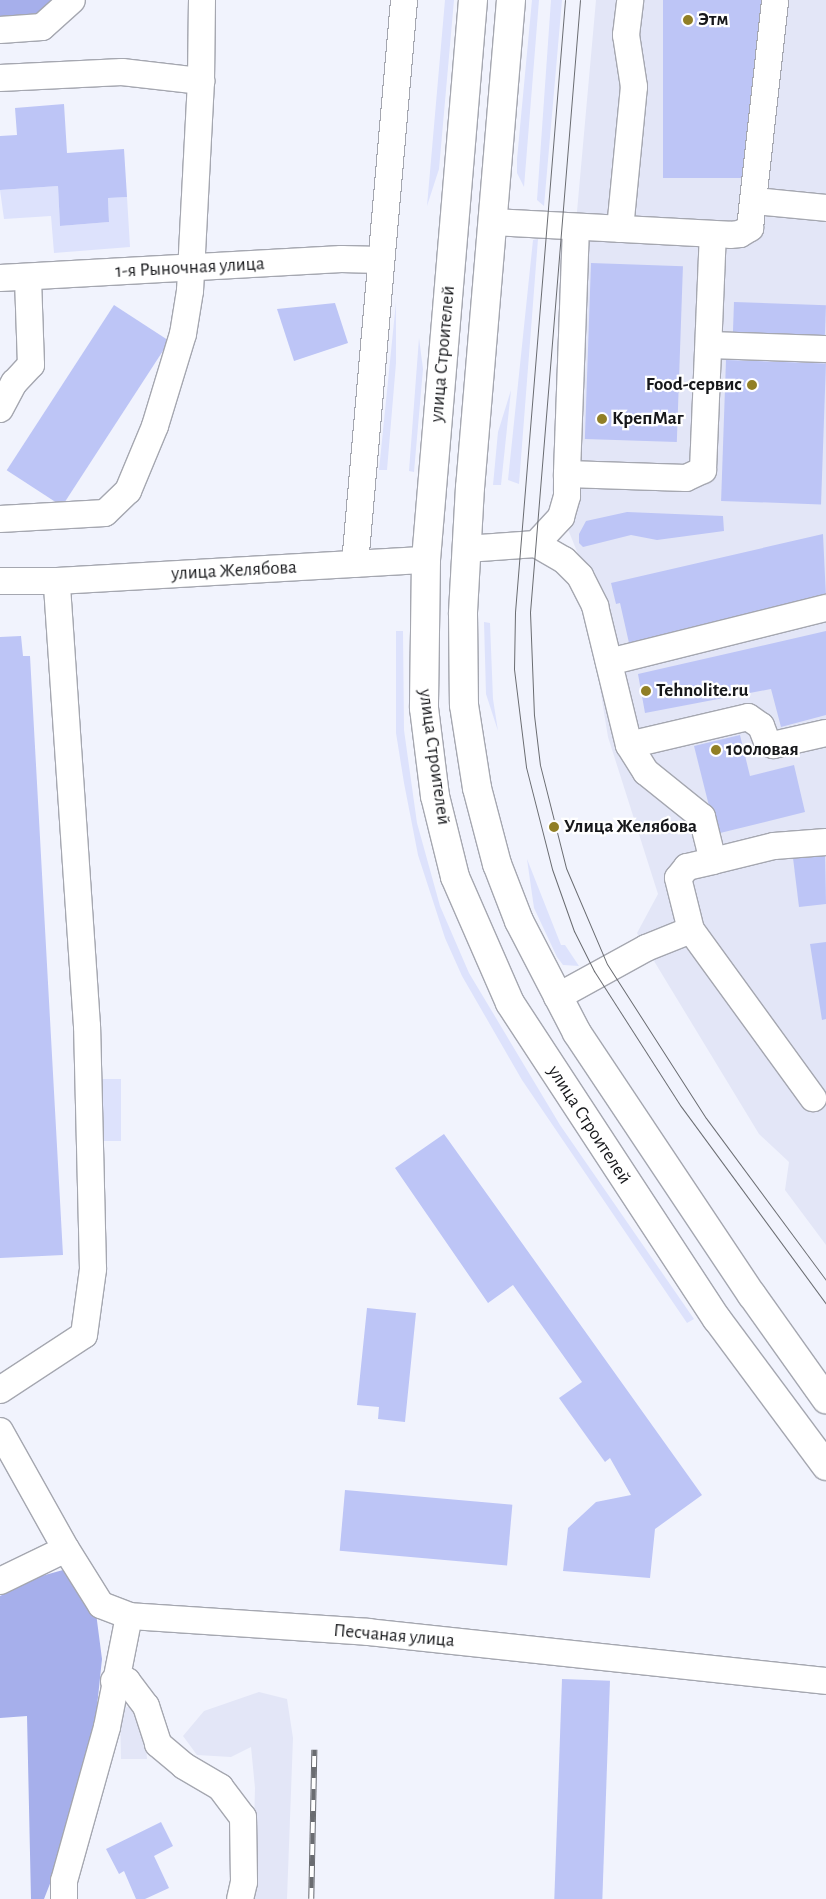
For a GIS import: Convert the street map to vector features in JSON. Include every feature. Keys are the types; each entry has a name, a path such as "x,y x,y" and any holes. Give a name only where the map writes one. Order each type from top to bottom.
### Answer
{"main road":[{"name":"улица Строителей","path":"473,0 426,560 424,708 435,796 455,877 480,939 510,1003 717,1319 826,1466"},
{"name":"улица Строителей","path":"512,0 466,549 463,614 464,705 477,788 503,880 519,921 577,1033 692,1205 826,1399"},
{"name":"улица Желябова","path":"426,560 466,549"}],"street":[{"path":"0,30 42,27 72,0"},
{"path":"0,519 105,513 128,491 155,426 183,334 192,268 201,81 202,0"},
{"path":"355,564 404,0"},
{"path":"620,229 634,87 626,35 630,0"},
{"path":"493,222 713,234 740,234 750,228 755,201 775,0"},
{"path":"0,78 122,72 201,81"},
{"path":"755,201 826,208"},
{"path":"536,544 561,517 567,496 576,227"},
{"path":"567,474 686,478 703,470 713,234"},
{"name":"1-я Рыночная улица","path":"0,278 381,260"},
{"path":"0,409 14,383 31,365 28,278"},
{"path":"709,345 826,349"},
{"path":"466,549 536,544 564,560 580,576 595,606 629,745 646,772 702,817 713,861"},
{"name":"улица Желябова","path":"0,581 57,581 426,560"},
{"path":"0,1390 84,1336 93,1269 86,1026 57,581"},
{"path":"609,662 826,608"},
{"path":"629,745 748,717 761,726 767,742 773,745 826,733"},
{"path":"813,1098 691,930 678,878 687,867 774,846 826,842"},
{"path":"557,997 646,948 691,930"},
{"name":"Песчаная улица","path":"0,1431 66,1549 101,1605 129,1616 368,1632 826,1681"},
{"path":"0,1581 66,1549"},
{"path":"64,1899 64,1881 107,1727 114,1681 129,1616"},
{"path":"114,1681 128,1681 146,1706 158,1744 184,1766 220,1787 242,1817 244,1882 240,1899"}],"shaded area":[{"path":"0,0 65,0 50,13 0,17"},
{"path":"445,0 454,0 439,169 427,206"},
{"path":"532,0 539,0 524,187 517,173 517,159"},
{"path":"551,0 562,0 544,206 537,200"},
{"path":"596,0 826,0 826,1245 785,1190 789,1162 759,1134 637,933 658,894 608,737 578,554 552,490"},
{"path":"58,186 60,226 109,222 108,198 127,197 130,247 54,253 51,216 4,219 0,190"},
{"path":"538,239 519,484 508,480 533,240"},
{"path":"396,302 396,363 387,470 379,470"},
{"path":"419,338 423,369 414,472 409,471"},
{"path":"511,390 501,485 493,485 498,432"},
{"path":"484,622 490,623 493,699 498,731 486,694"},
{"path":"396,631 403,631 404,730 417,823 440,906 469,973 560,1125 694,1319 687,1323 522,1080 462,976 445,938 418,855 396,733"},
{"path":"527,859 561,945 565,945 579,966 563,965 557,957 534,908"},
{"path":"102,1079 121,1079 121,1141 102,1141"},
{"path":"63,1570 96,1613 102,1659 96,1716 62,1853 44,1899 31,1899 27,1716 0,1718 0,1596 38,1577"},
{"path":"259,1692 287,1699 293,1738 287,1899 252,1899 255,1788 251,1747 231,1757 197,1755 183,1736 204,1711"},
{"path":"137,1706 145,1733 147,1759 121,1759 120,1708"}],"building":[{"path":"663,0 762,0 762,178 663,178"},
{"path":"64,104 67,153 124,149 127,197 108,198 109,222 60,226 58,186 0,190 0,136 17,135 15,108"},
{"path":"591,263 683,266 677,442 585,439"},
{"path":"734,302 826,305 825,336 733,333"},
{"path":"335,303 348,343 294,361 277,309"},
{"path":"114,305 169,341 62,506 7,470"},
{"path":"726,360 826,363 821,504 721,501"},
{"path":"627,512 723,516 724,531 657,540 631,535 583,547 579,543 579,534 586,521"},
{"path":"823,534 826,598 629,643 620,603 616,604 611,583"},
{"path":"826,631 826,715 781,727 771,689 645,713 638,674"},
{"path":"21,636 23,656 30,656 63,1255 0,1258 0,637"},
{"path":"740,735 750,776 794,765 805,812 716,834 694,746"},
{"path":"825,854 826,904 799,907 793,858"},
{"path":"826,942 826,1019 822,1020 810,944"},
{"path":"444,1134 702,1495 655,1529 650,1578 563,1571 568,1528 596,1502 631,1495 610,1458 605,1462 559,1398 582,1382 513,1285 488,1303 395,1168"},
{"path":"367,1308 416,1313 405,1422 378,1419 379,1407 357,1405"},
{"path":"345,1490 512,1505 507,1565 340,1551"},
{"path":"562,1679 610,1681 602,1899 554,1899"},
{"path":"161,1822 173,1846 154,1856 169,1888 145,1899 136,1899 124,1871 119,1874 106,1849"}],"tram line":[{"path":"565,0 515,612 514,669 526,767 552,869 574,931 594,971 680,1105 826,1304"},
{"path":"580,0 530,612 534,715 540,765 566,868 607,964 706,1118 826,1280"}],"railway":[{"path":"311,1899 314,1750"}],"place":[{"name":"Этм","path":"688,20"},
{"name":"Food-сервис","path":"752,385"},
{"name":"КрепМаг","path":"602,419"},
{"name":"Tehnolite.ru","path":"646,691"},
{"name":"100ловая","path":"716,750"},
{"name":"Улица Желябова","path":"554,827"}]}
